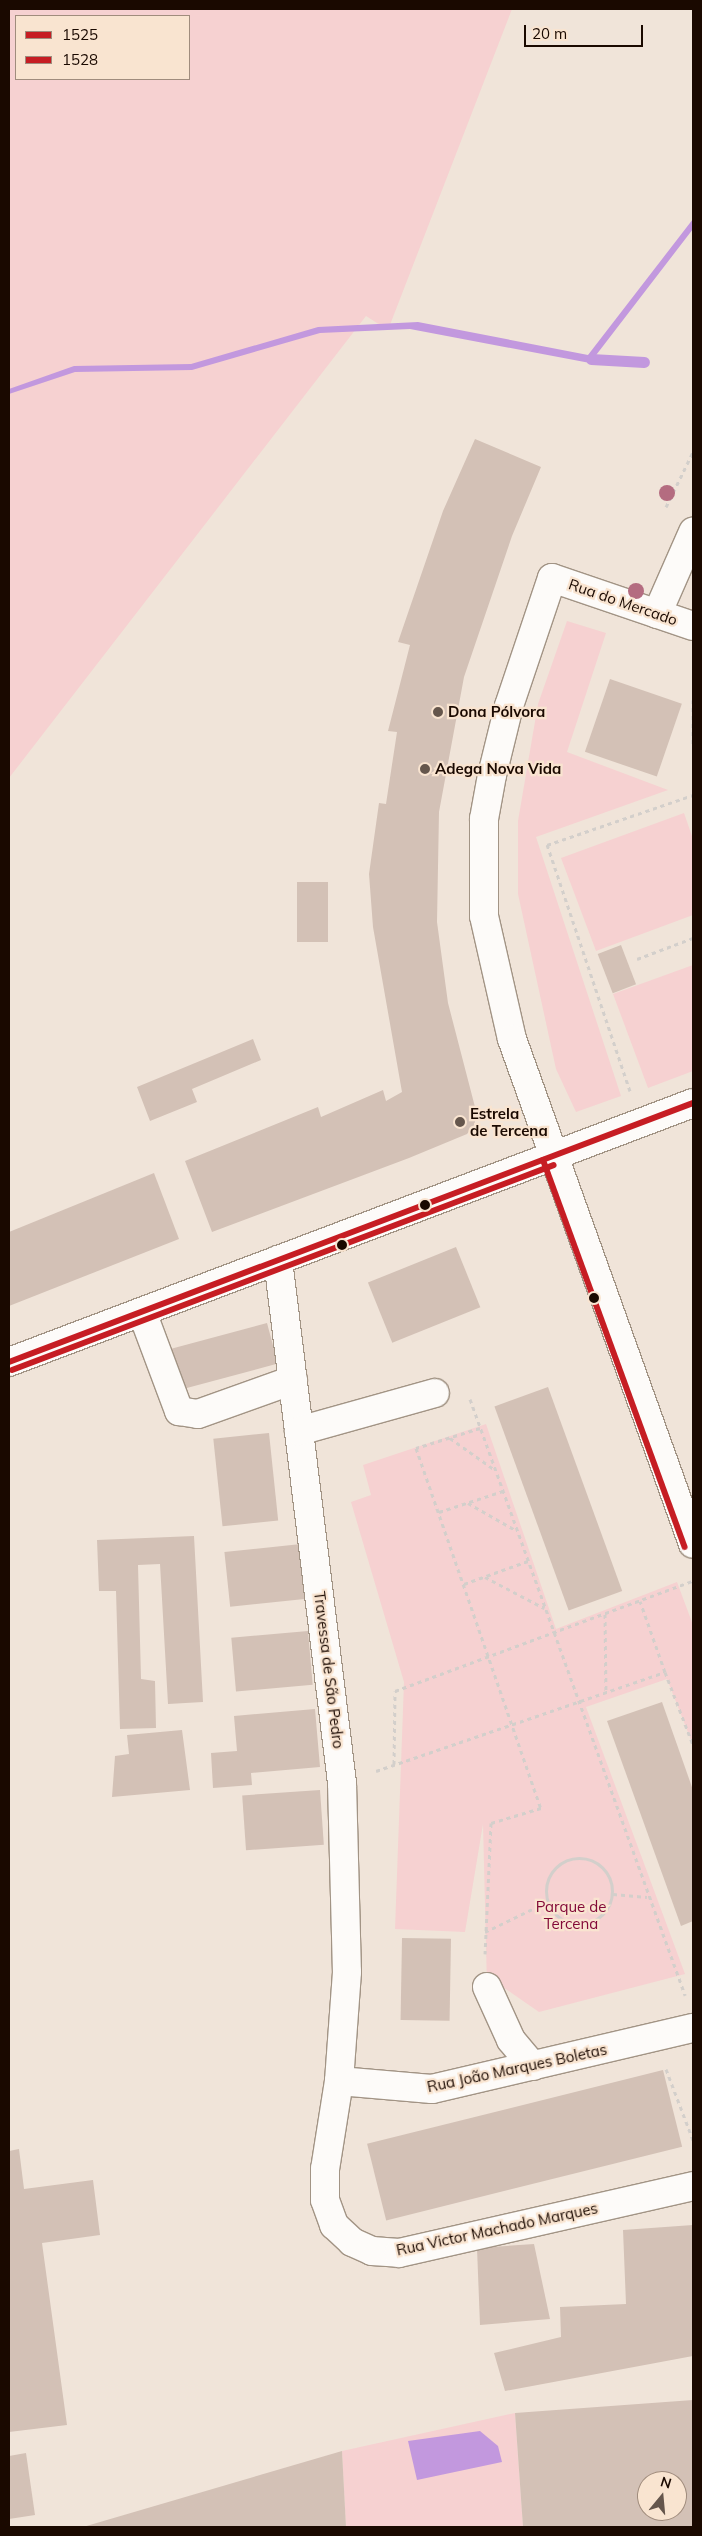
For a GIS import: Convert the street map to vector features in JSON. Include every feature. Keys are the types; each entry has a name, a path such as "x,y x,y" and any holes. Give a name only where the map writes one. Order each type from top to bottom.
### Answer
{"street":[{"path":"657,614 693,532"},
{"name":"Rua do Mercado","path":"551,1156 499,993 484,916 484,819 492,775 509,706 552,578 693,626"},
{"path":"9,1362 693,1103"},
{"path":"551,1156 693,1544"},
{"name":"Travessa de São Pedro","path":"278,1260 342,1783 348,1972 339,2081"},
{"path":"142,1312 179,1411 198,1414 293,1380"},
{"path":"299,1431 435,1393"},
{"path":"486,1987 511,2040 533,2066"},
{"name":"Rua João Marques Boletas","path":"339,2081 432,2088 652,2039 691,2017"},
{"name":"Rua Victor Machado Marques","path":"339,2081 325,2169 325,2200 334,2225 352,2242 372,2251 399,2253 693,2186"}],"path":[{"path":"662,515 693,452"},
{"path":"693,700 693,746"},
{"path":"641,1123 547,844 693,795"},
{"path":"637,959 693,938"},
{"path":"435,1393 465,1385 691,2017"},
{"path":"480,1428 416,1448 488,1657 514,1724 540,1808 491,1823 484,1932 486,1987"},
{"path":"449,1437 496,1471"},
{"path":"439,1512 503,1491"},
{"path":"467,1503 518,1532"},
{"path":"464,1584 528,1561"},
{"path":"484,1577 544,1608"},
{"path":"394,1764 394,1691 693,1581"},
{"path":"640,1601 693,1744"},
{"path":"605,1614 606,1692"},
{"path":"342,1783 665,1672"},
{"path":"580,1857 608,1872 613,1894 603,1914 582,1924 561,1919 547,1902 551,1871 580,1857"},
{"path":"613,1894 647,1897"},
{"path":"484,1932 547,1902"},
{"path":"652,2039 693,2140"}],"green space":[{"path":"9,9 512,9 388,330 366,316 9,778"},
{"path":"567,621 606,633 567,752 668,790 536,837 621,1096 576,1112 556,1069 518,894 518,821 538,704"},
{"path":"684,813 693,839 693,915 596,951 561,858"},
{"path":"693,965 693,1071 648,1088 613,994"},
{"name":"Parque de Tercena","path":"486,1424 556,1629 677,1582 693,1625 693,1745 667,1679 586,1707 685,1974 539,2012 500,1985 487,1987 483,1824 465,1932 395,1929 404,1682 351,1502 371,1495 363,1465"},
{"path":"515,2413 523,2527 346,2527 342,2451"}],"shaded area":[{"path":"693,219 693,229 590,363 410,329 320,333 192,370 75,372 9,394 9,389 74,366 191,364 318,327 418,322 588,355"},
{"path":"480,2431 498,2446 502,2462 417,2480 408,2441"}],"building":[{"path":"475,439 541,467 512,536 464,677 439,812 437,922 448,1003 475,1107 475,1124 467,1134 409,1158 212,1232 185,1161 318,1107 321,1117 383,1090 386,1101 402,1092 373,927 369,874 379,803 386,804 397,732 388,731 410,645 398,642 443,511"},
{"path":"610,679 682,704 657,777 585,752"},
{"path":"297,882 328,882 328,942 297,942"},
{"path":"621,945 636,984 613,993 598,954"},
{"path":"253,1039 261,1060 192,1089 197,1102 150,1121 137,1087"},
{"path":"154,1173 179,1239 9,1306 9,1232"},
{"path":"456,1247 480,1307 392,1343 368,1283"},
{"path":"267,1323 278,1364 180,1390 169,1349"},
{"path":"548,1387 622,1591 569,1610 494,1406"},
{"path":"269,1433 278,1521 223,1526 213,1439"},
{"path":"194,1536 203,1702 168,1704 160,1564 138,1565 141,1679 155,1681 156,1728 120,1729 116,1591 99,1591 97,1540"},
{"path":"301,1544 307,1599 230,1607 224,1552"},
{"path":"308,1631 313,1685 236,1692 231,1638"},
{"path":"662,1702 693,1790 693,1921 681,1926 607,1721"},
{"path":"315,1709 320,1767 251,1773 252,1785 213,1788 211,1753 237,1751 234,1716"},
{"path":"182,1730 190,1790 112,1797 115,1756 129,1754 127,1735"},
{"path":"320,1790 324,1845 246,1850 242,1795"},
{"path":"402,1938 451,1939 450,2021 401,2020"},
{"path":"663,2070 682,2147 386,2220 367,2144"},
{"path":"19,2149 24,2189 93,2180 100,2235 42,2243 67,2425 9,2432 9,2151"},
{"path":"693,2225 693,2356 505,2391 494,2353 561,2337 560,2307 626,2304 623,2230"},
{"path":"534,2244 550,2319 480,2325 477,2248"},
{"path":"693,2400 693,2527 523,2527 515,2413"},
{"path":"342,2451 346,2527 83,2527"},
{"path":"26,2453 35,2515 9,2519 9,2456"}],"waterway":[{"path":"591,359 644,362"}],"transit line":[{"name":"1525","path":"9,1362 693,1103"},
{"name":"1528","path":"543,1160 685,1547"},
{"name":"1528","path":"12,1370 554,1165"}],"place":[{"name":"Dona Pólvora","path":"438,712"},
{"name":"Adega Nova Vida","path":"425,769"},
{"name":"Estrela de Tercena","path":"460,1122"}]}
